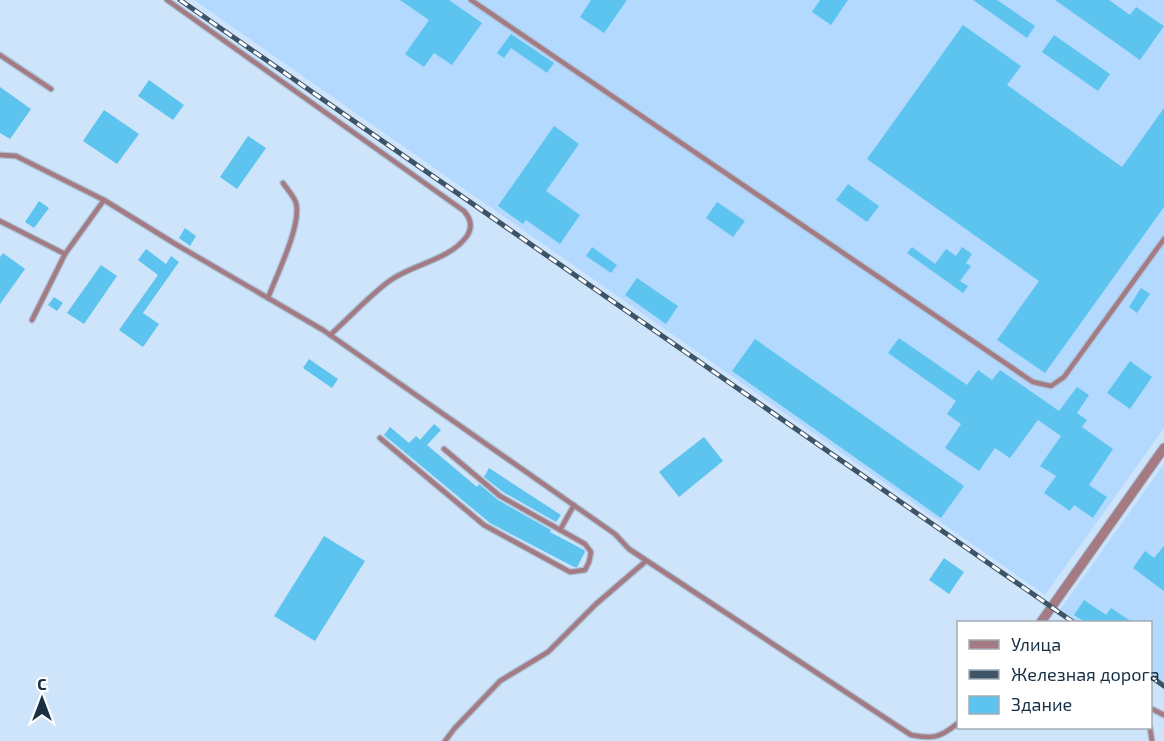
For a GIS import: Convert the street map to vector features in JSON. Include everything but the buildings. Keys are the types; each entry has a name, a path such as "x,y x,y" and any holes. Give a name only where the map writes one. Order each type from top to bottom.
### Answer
{"street":[{"path":"1042,621 1164,448"}],"lane":[{"path":"167,0 464,211 470,218 471,227 468,235 453,249 389,281 330,335"},
{"path":"471,0 1033,382 1050,386 1064,377 1164,239"},
{"path":"0,54 51,89"},
{"path":"0,155 16,156 104,200 330,335 615,534 629,549 646,561 911,735 932,740 957,724"},
{"path":"268,298 292,236 296,213 296,202 283,183"},
{"path":"32,320 65,254 104,200"},
{"path":"0,221 65,254"},
{"path":"380,438 484,525 570,572 585,570 591,552 585,544 500,496 444,449"},
{"path":"560,530 574,505"},
{"path":"446,741 454,729 500,681 548,652 596,604 646,561"},
{"path":"907,741 911,735"}],"shaded area":[{"path":"194,0 1164,0 1164,428 1045,595"},
{"path":"1164,464 1164,683 1152,674 1152,621 1076,621 1060,610"}],"railway":[{"path":"180,0 1072,621"},
{"path":"1152,677 1164,686"}]}
